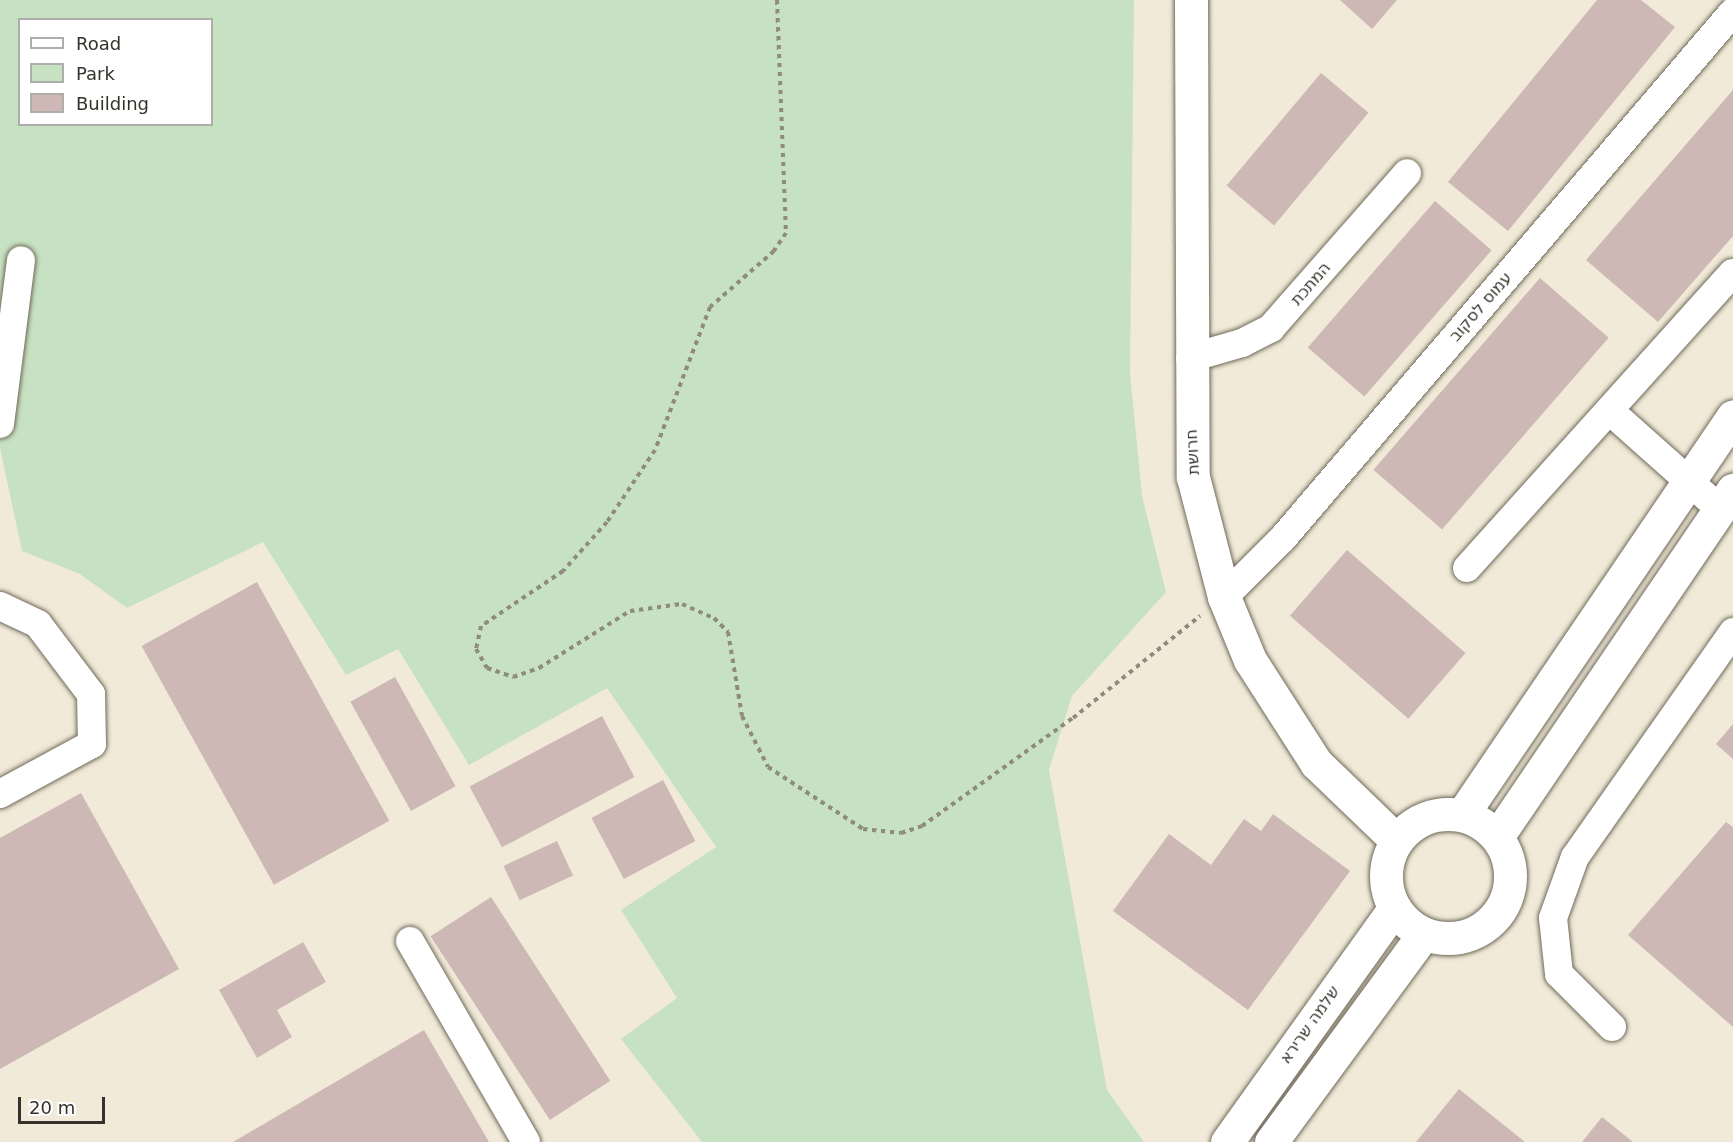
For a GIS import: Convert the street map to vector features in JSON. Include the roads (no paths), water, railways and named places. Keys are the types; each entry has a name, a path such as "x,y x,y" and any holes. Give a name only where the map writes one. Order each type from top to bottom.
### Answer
{"street":[{"name":"חרושת","path":"1191,0 1190,358 1193,477 1224,597 1250,660 1316,763 1397,841"},
{"name":"עמוס לסקוב","path":"1224,597 1283,538 1733,12"},
{"name":"המתכת","path":"1190,358 1242,343 1270,328 1407,173"},
{"path":"0,424 21,260"},
{"path":"1467,568 1733,273"},
{"path":"1497,837 1726,499 1689,480 1610,411"},
{"path":"1462,815 1689,480 1730,427"},
{"path":"0,606 38,624 91,694 92,744 0,794"},
{"path":"1612,1027 1559,974 1553,918 1575,857 1733,632"},
{"path":"1462,815 1497,837 1510,875 1497,914 1465,937 1424,934 1394,909 1386,874 1397,841 1425,818 1462,815"},
{"name":"שלמה שרירא","path":"1227,1142 1394,909"},
{"path":"1271,1142 1424,934"},
{"path":"410,941 526,1142"}]}
